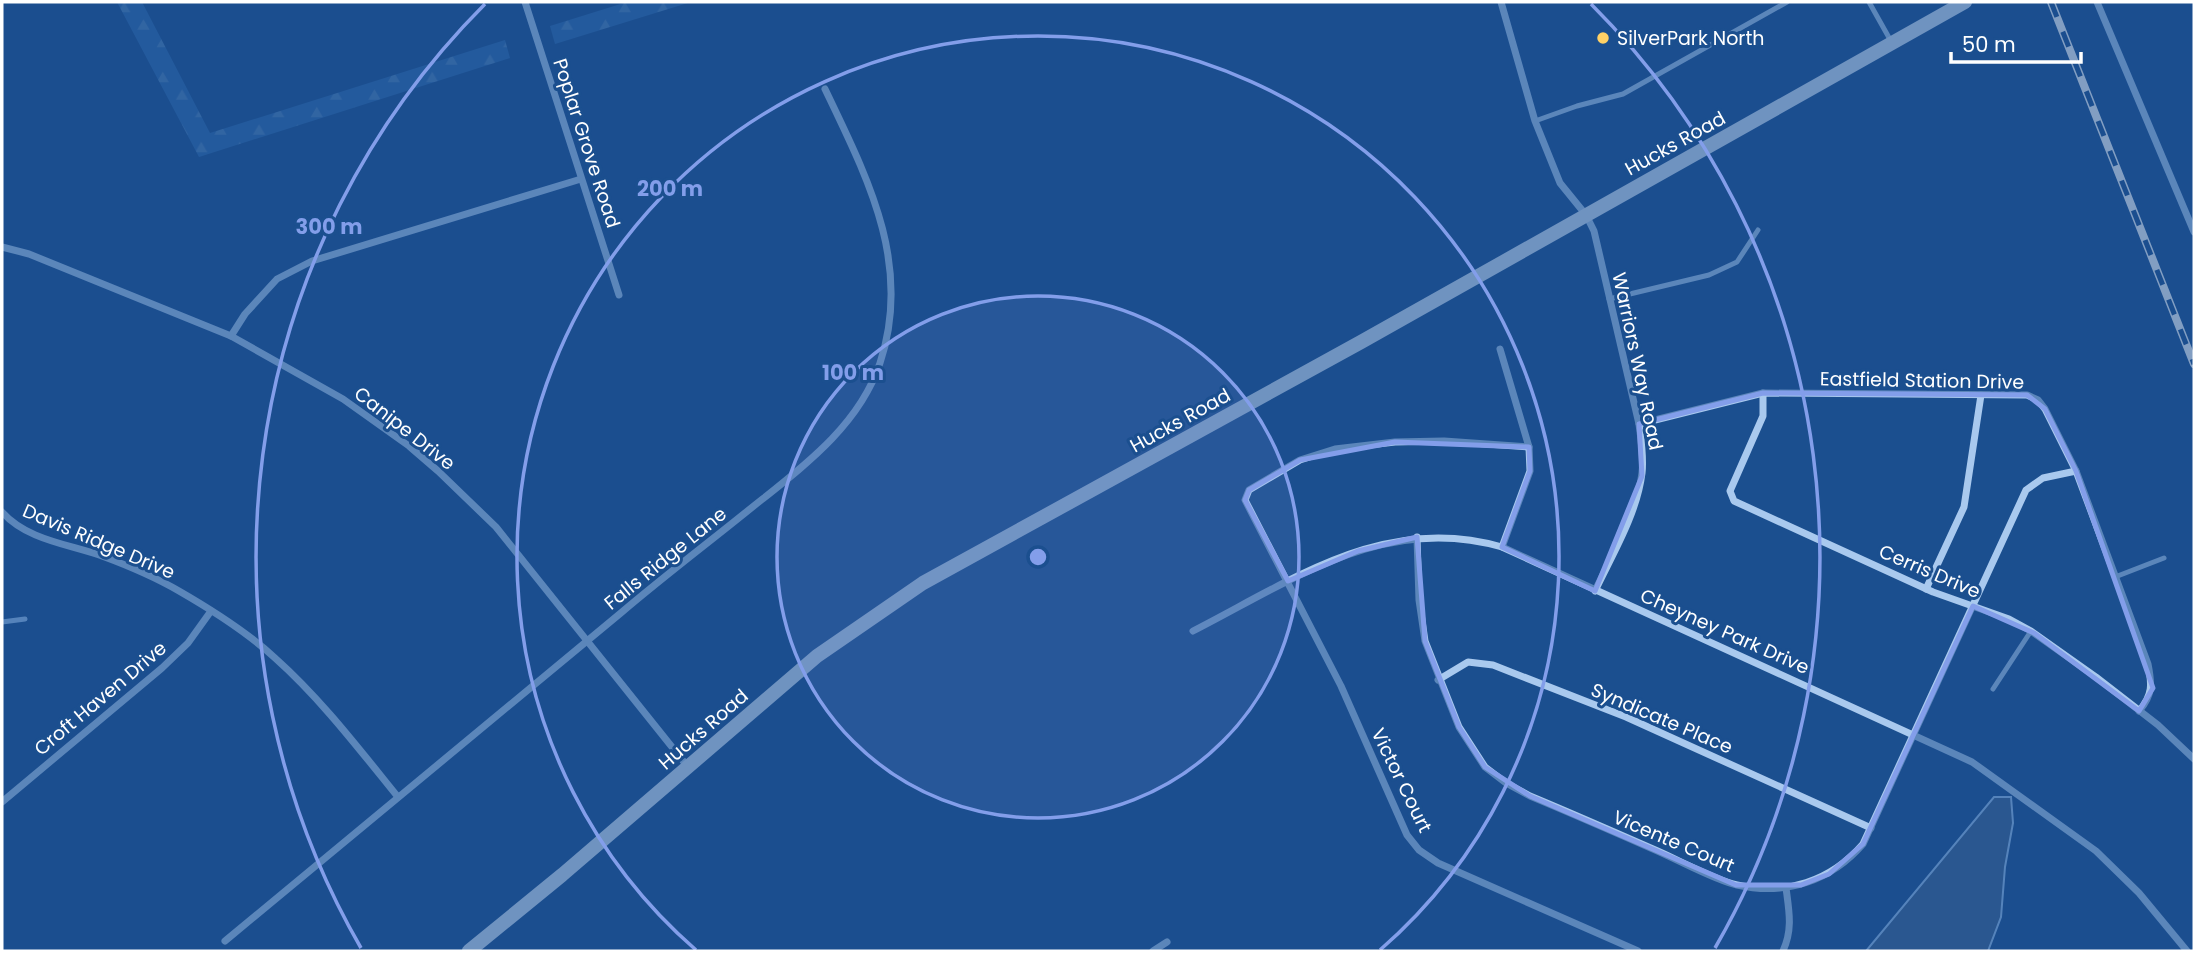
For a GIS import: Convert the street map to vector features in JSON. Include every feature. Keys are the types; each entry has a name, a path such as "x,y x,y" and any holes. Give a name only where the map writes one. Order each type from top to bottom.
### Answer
{"main road":[{"name":"Hucks Road","path":"469,951 817,656 923,583 1965,2"}],"street":[{"name":"Poplar Grove Road","path":"525,2 619,295"},
{"name":"Warriors Way Road","path":"1501,2 1535,121 1560,183 1586,215 1594,232 1639,424 1643,456 1642,475 1627,523 1595,591"},
{"path":"2098,2 2194,232"},
{"name":"Falls Ridge Lane","path":"225,941 827,444 853,415 876,372 889,322 891,261 880,215 825,89"},
{"path":"231,336 268,287 277,279 313,261 581,178"},
{"name":"Canipe Drive","path":"2,247 29,254 231,336 343,399 380,424 439,471 496,527 688,767"},
{"path":"1500,348 1528,447 1530,471 1502,547"},
{"name":"Eastfield Station Drive","path":"1639,424 1763,393 2027,395 2038,400 2076,471 2148,664 2152,688 2148,701 2139,711"},
{"name":"Cerris Drive","path":"1763,393 1763,416 1730,491 1734,501 1926,589 2009,619 2031,631 2096,677 2194,759"},
{"path":"1926,589 1964,507 1981,395"},
{"name":"Victor Court","path":"1528,447 1444,441 1395,442 1335,449 1300,460 1250,490 1245,500 1341,686 1407,835 1419,850 1438,863 1638,951"},
{"name":"Vicente Court","path":"1417,537 1424,641 1459,727 1470,748 1485,767 1530,796 1736,885 1786,888 1815,880 1842,865 1863,844 2026,490 2043,478 2076,471"},
{"name":"Davis Ridge Drive","path":"2,512 20,529 140,572 212,611 276,658 319,702 398,797"},
{"name":"Cheyney Park Drive","path":"1194,631 1288,582 1358,551 1399,539 1451,537 1502,547 1972,762 2081,839 2139,893 2187,951"},
{"name":"Croft Haven Drive","path":"2,802 162,668 188,643 212,611"},
{"name":"Syndicate Place","path":"1438,680 1468,662 1493,664 1626,717 1871,828"},
{"path":"1783,951 1789,938 1791,923 1786,888"},
{"path":"1153,951 1167,942"}],"lane":[{"path":"1535,121 1623,94 1787,2"},
{"path":"1869,2 1892,43"},
{"path":"1609,299 1709,275 1737,262 1758,230"},
{"path":"2115,577 2164,558"},
{"path":"1993,689 2031,631"}],"highlighted area":[{"path":"1763,393 2027,395 2045,409 2076,471 2153,688 2139,711 2034,633 1973,606 1863,844 1829,874 1801,885 1736,885 1530,796 1485,767 1459,727 1425,641 1417,537 1358,551 1288,581 1245,500 1249,490 1300,460 1395,442 1529,447 1530,471 1502,547 1595,591 1642,476 1639,424"}],"green space":[{"path":"117,2 142,2 210,133 505,40 510,58 199,157"},
{"path":"627,2 691,2 555,44 550,26"}],"shaded area":[{"path":"1994,797 2011,797 2013,823 2005,867 2001,917 1988,951 1866,951"}],"waterway":[{"path":"2,622 25,619"}],"railway":[{"path":"2051,2 2194,364"}],"place":[{"name":"SilverPark North","path":"1603,38"}]}
